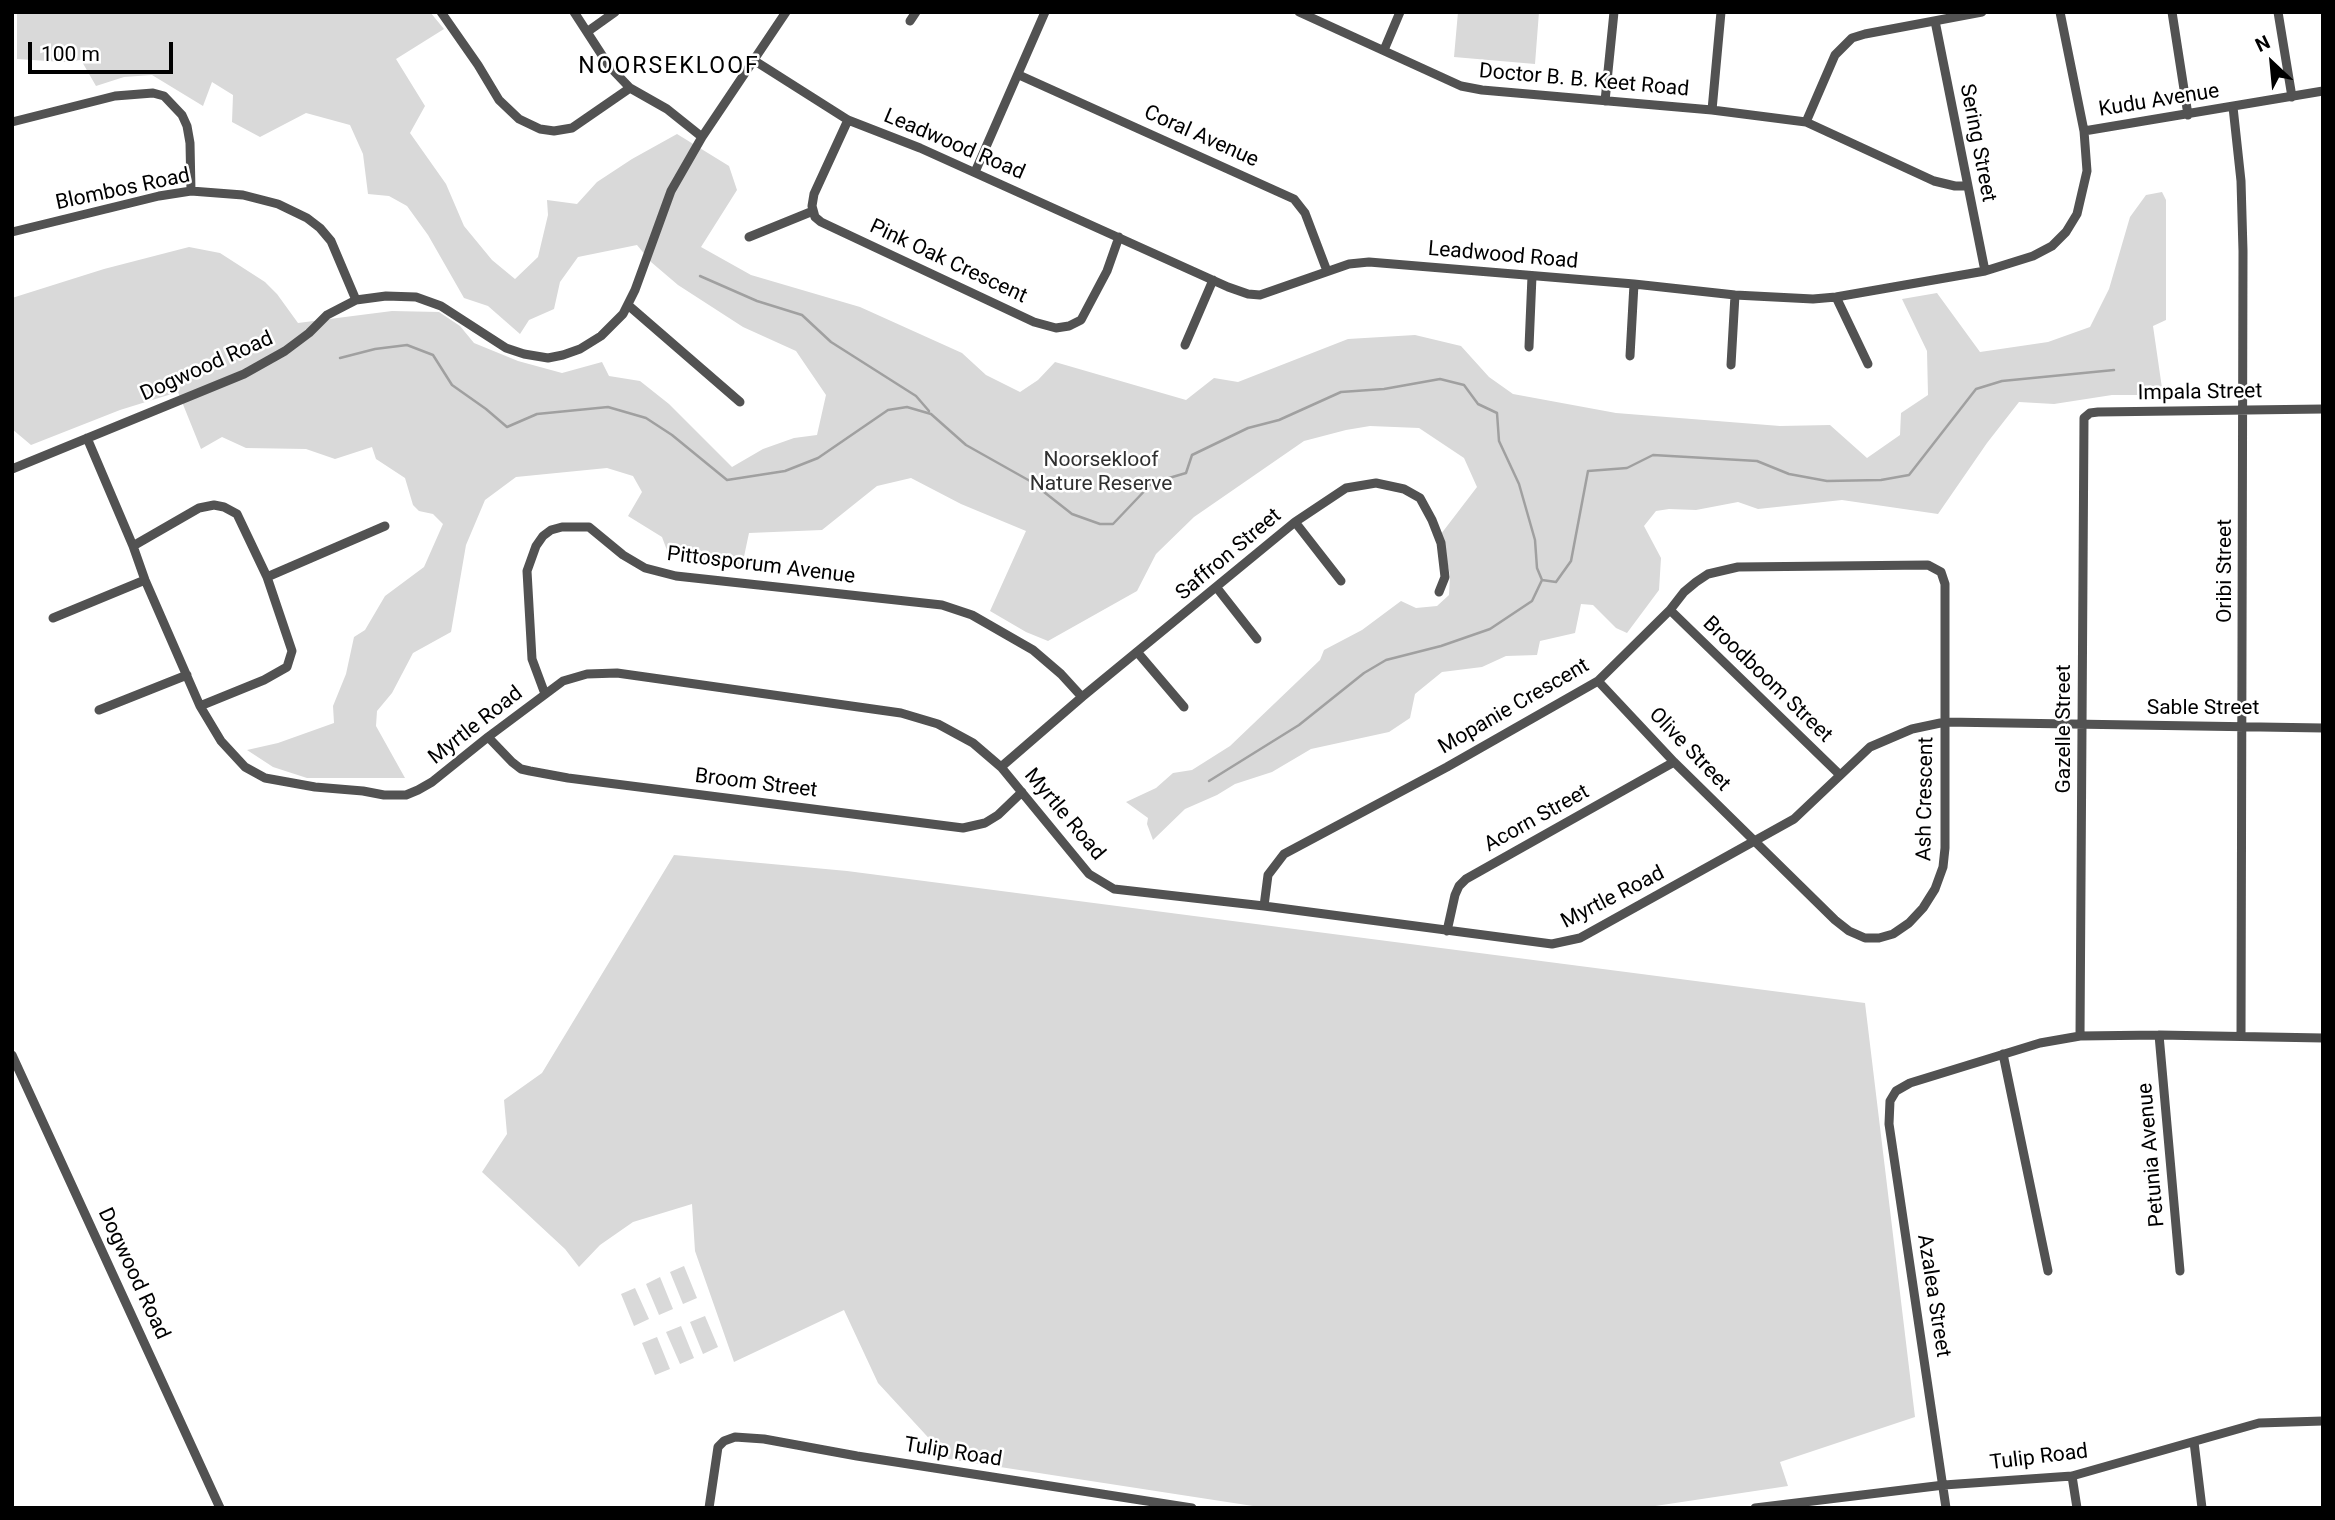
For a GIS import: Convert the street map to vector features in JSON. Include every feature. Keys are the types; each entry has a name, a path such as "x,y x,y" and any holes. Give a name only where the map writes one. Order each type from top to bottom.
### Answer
{"street":[{"path":"441,12 499,100 519,118 540,129 554,131 572,128 630,88"},
{"path":"574,12 609,66 630,88 667,108 702,137"},
{"path":"587,32 615,12"},
{"name":"Dogwood Road","path":"12,469 244,373 285,351 327,315 356,300 386,296 416,297 441,306 506,348 524,354 548,358 580,349 601,336 623,314 635,290 671,191 702,137 786,12"},
{"path":"910,22 916,12"},
{"path":"975,172 1045,12"},
{"name":"Doctor B. B. Keet Road","path":"1300,12 1461,86 1712,110 1806,122 1934,181 1968,186"},
{"path":"1384,50 1400,12"},
{"path":"1605,101 1614,12"},
{"name":"Doctor B. B. Keet Road","path":"1712,110 1721,12"},
{"path":"1806,122 1835,55 1852,38 1982,12"},
{"name":"Leadwood Road","path":"755,61 848,120 920,148 1248,294 1260,295 1349,264 1369,262 1794,299 1836,297 1985,271 2033,256 2052,246 2066,232 2077,214 2087,171 2084,131 2060,12"},
{"path":"2172,12 2188,114"},
{"path":"2278,12 2292,97"},
{"name":"Sering Street","path":"1936,21 1985,271"},
{"name":"Coral Avenue","path":"1019,75 1294,199 1305,213 1327,271"},
{"name":"Kudu Avenue","path":"2084,131 2323,92"},
{"path":"12,122 115,96 153,93 164,96 182,115 187,126 191,191"},
{"name":"Oribi Street","path":"2233,107 2241,181 2243,409 2241,1036"},
{"path":"749,237 813,211 814,194 848,120"},
{"name":"Blombos Road","path":"12,232 159,196 191,191 243,195 278,204 307,218 331,240 356,300"},
{"name":"Pink Oak Crescent","path":"813,211 821,222 1050,328 1069,326 1084,316 1112,261 1119,237"},
{"path":"1529,347 1532,276"},
{"path":"1185,345 1213,280"},
{"path":"1630,356 1634,284"},
{"path":"1731,366 1735,295"},
{"path":"1836,297 1868,365"},
{"path":"628,305 740,402"},
{"name":"Impala Street","path":"2082,421 2085,415 2098,412 2323,409"},
{"name":"Gazelle Street","path":"2080,1036 2082,421"},
{"name":"Myrtle Road","path":"87,438 200,706 221,741 245,767 265,778 286,783 363,790 384,795 406,795 432,782 563,681 575,677 617,673 901,713 938,724 973,743 1001,767 1089,874 1114,889 1552,944 1570,941 1794,819 1870,747 1879,742 1912,729 1945,722 2083,726"},
{"name":"Saffron Street","path":"1001,767 1295,522 1346,488 1376,483 1404,489 1420,498 1441,543 1445,577 1439,592"},
{"path":"133,546 199,508 214,505 225,507 237,514 267,577 292,651 287,667 264,680 200,706"},
{"path":"1295,522 1341,581"},
{"path":"267,577 385,526"},
{"name":"Pittosporum Avenue","path":"545,694 532,659 527,571 536,546 551,530 562,527 589,527 623,555 645,568 676,576 942,605 972,615 1033,650 1082,697"},
{"name":"Mopanie Crescent","path":"1264,906 1268,875 1278,860 1290,850 1447,767 1598,681 1696,582 1708,574 1738,567 1934,566 1941,572 1945,584 1945,722"},
{"path":"53,618 145,580"},
{"path":"1217,588 1257,639"},
{"name":"Broodboom Street","path":"1670,610 1840,775"},
{"path":"1138,653 1184,707"},
{"path":"99,710 187,675"},
{"name":"Olive Street","path":"1598,681 1755,842"},
{"name":"Ash Crescent","path":"1755,842 1849,931 1866,938 1893,934 1909,923 1923,908 1935,889 1943,867 1945,722"},
{"name":"Sable Street","path":"2083,726 2323,728"},
{"name":"Broom Street","path":"488,737 512,762 521,769 530,771 963,828 985,823 998,815 1022,792"},
{"name":"Acorn Street","path":"1447,931 1455,895 1465,879 1675,762"},
{"name":"Petunia Avenue","path":"2159,1035 2179,1272"},
{"path":"2048,1271 2003,1054 2040,1043 2080,1036 2323,1038"},
{"name":"Azalea Street","path":"1946,1508 1889,1124 1890,1101 1896,1091 1910,1083 2003,1054"},
{"name":"Dogwood Road","path":"12,1055 220,1508"},
{"name":"Tulip Road","path":"1755,1508 1800,1505 1944,1485 2072,1476 2259,1423 2323,1421"},
{"name":"Tulip Road","path":"709,1508 716,1454 718,1447 728,1439 764,1439 1192,1508"},
{"path":"2194,1441 2202,1508"},
{"path":"2072,1476 2077,1508"}],"green space":[{"name":"Noorsekloof Nature Reserve","path":"17,12 430,12 444,29 396,59 425,106 410,133 446,184 464,226 492,260 515,279 538,257 548,215 547,200 577,204 597,182 677,134 729,166 737,190 701,247 751,275 860,307 962,353 986,375 1020,392 1038,380 1055,362 1186,400 1214,378 1238,382 1348,339 1415,335 1461,346 1489,377 1513,394 1616,413 1780,426 1830,425 1867,458 1900,435 1901,413 1928,395 1927,351 1902,299 1937,293 1980,352 2048,342 2090,327 2109,289 2130,217 2146,195 2162,192 2166,200 2166,320 2153,326 2163,395 2112,395 2054,404 2019,402 1938,514 1842,500 1758,509 1738,502 1696,510 1656,511 1644,526 1661,558 1659,590 1627,633 1616,628 1593,605 1581,604 1575,633 1540,641 1537,655 1506,656 1482,667 1442,672 1415,694 1410,718 1389,732 1311,749 1272,772 1235,784 1185,809 1153,840 1147,824 1148,818 1126,802 1156,788 1173,773 1192,770 1230,746 1320,660 1324,650 1362,630 1401,601 1416,608 1437,606 1449,595 1450,575 1441,534 1477,487 1464,458 1419,428 1370,426 1304,441 1194,517 1156,554 1137,591 1048,641 1026,632 990,611 1026,531 961,504 911,478 877,486 822,530 749,533 742,566 719,565 668,553 662,537 628,516 642,492 633,476 607,468 516,477 485,500 466,545 451,632 413,653 392,693 377,711 376,726 405,778 307,778 273,767 247,750 278,743 334,723 333,706 346,674 354,637 365,630 385,596 424,567 443,524 433,514 419,511 413,505 405,478 376,459 372,447 335,459 306,449 246,448 222,437 201,449 178,392 120,410 31,445 12,429 12,298 104,269 189,247 220,253 265,282 298,323 392,311 439,312 460,326 474,343 518,361 562,373 602,362 609,376 640,381 669,404 732,467 763,449 794,438 817,435 826,395 796,351 743,327 678,285 651,262 637,245 578,257 560,282 554,309 529,320 520,334 488,306 464,298 428,235 407,206 389,196 368,194 363,154 350,125 306,113 260,137 232,122 233,95 212,82 203,106 152,75 124,77 96,86 81,60 63,62 17,59"},
{"path":"1458,12 1539,12 1535,64 1454,57"},
{"path":"674,855 847,871 1865,1003 1915,1417 1780,1462 1788,1486 1642,1508 1266,1508 948,1459 878,1383 844,1310 734,1362 695,1251 692,1204 633,1222 600,1245 579,1267 565,1249 482,1172 507,1134 504,1100 542,1073"},
{"path":"684,1266 697,1298 683,1304 670,1272"},
{"path":"660,1277 673,1309 659,1315 646,1284"},
{"path":"635,1288 649,1319 634,1326 621,1294"},
{"path":"705,1316 718,1347 703,1354 690,1322"},
{"path":"681,1326 694,1358 680,1364 666,1332"},
{"path":"657,1337 670,1369 655,1375 642,1343"}],"waterway":[{"path":"700,276 757,301 802,315 831,342 916,396 929,411"},
{"path":"340,358 375,349 407,345 433,355 452,385 507,427 537,414 608,407 646,418 672,435 727,480 785,471 818,458 888,410 907,407 931,414 966,445 1030,481 1072,514 1100,524 1113,524 1152,483 1186,473 1192,455 1248,428 1279,420 1341,392 1384,389 1440,379 1464,385 1478,404 1497,413 1499,441 1519,484 1535,540 1537,568 1542,580 1556,582 1571,561 1588,471 1627,468 1653,455 1757,461 1789,474 1827,481 1881,480 1909,475 1976,389 2002,381 2114,370"},
{"path":"1209,781 1299,725 1364,673 1386,660 1441,646 1490,629 1532,601 1542,580"}],"district":[{"name":"NOORSEKLOOF","path":"669,67"}]}
